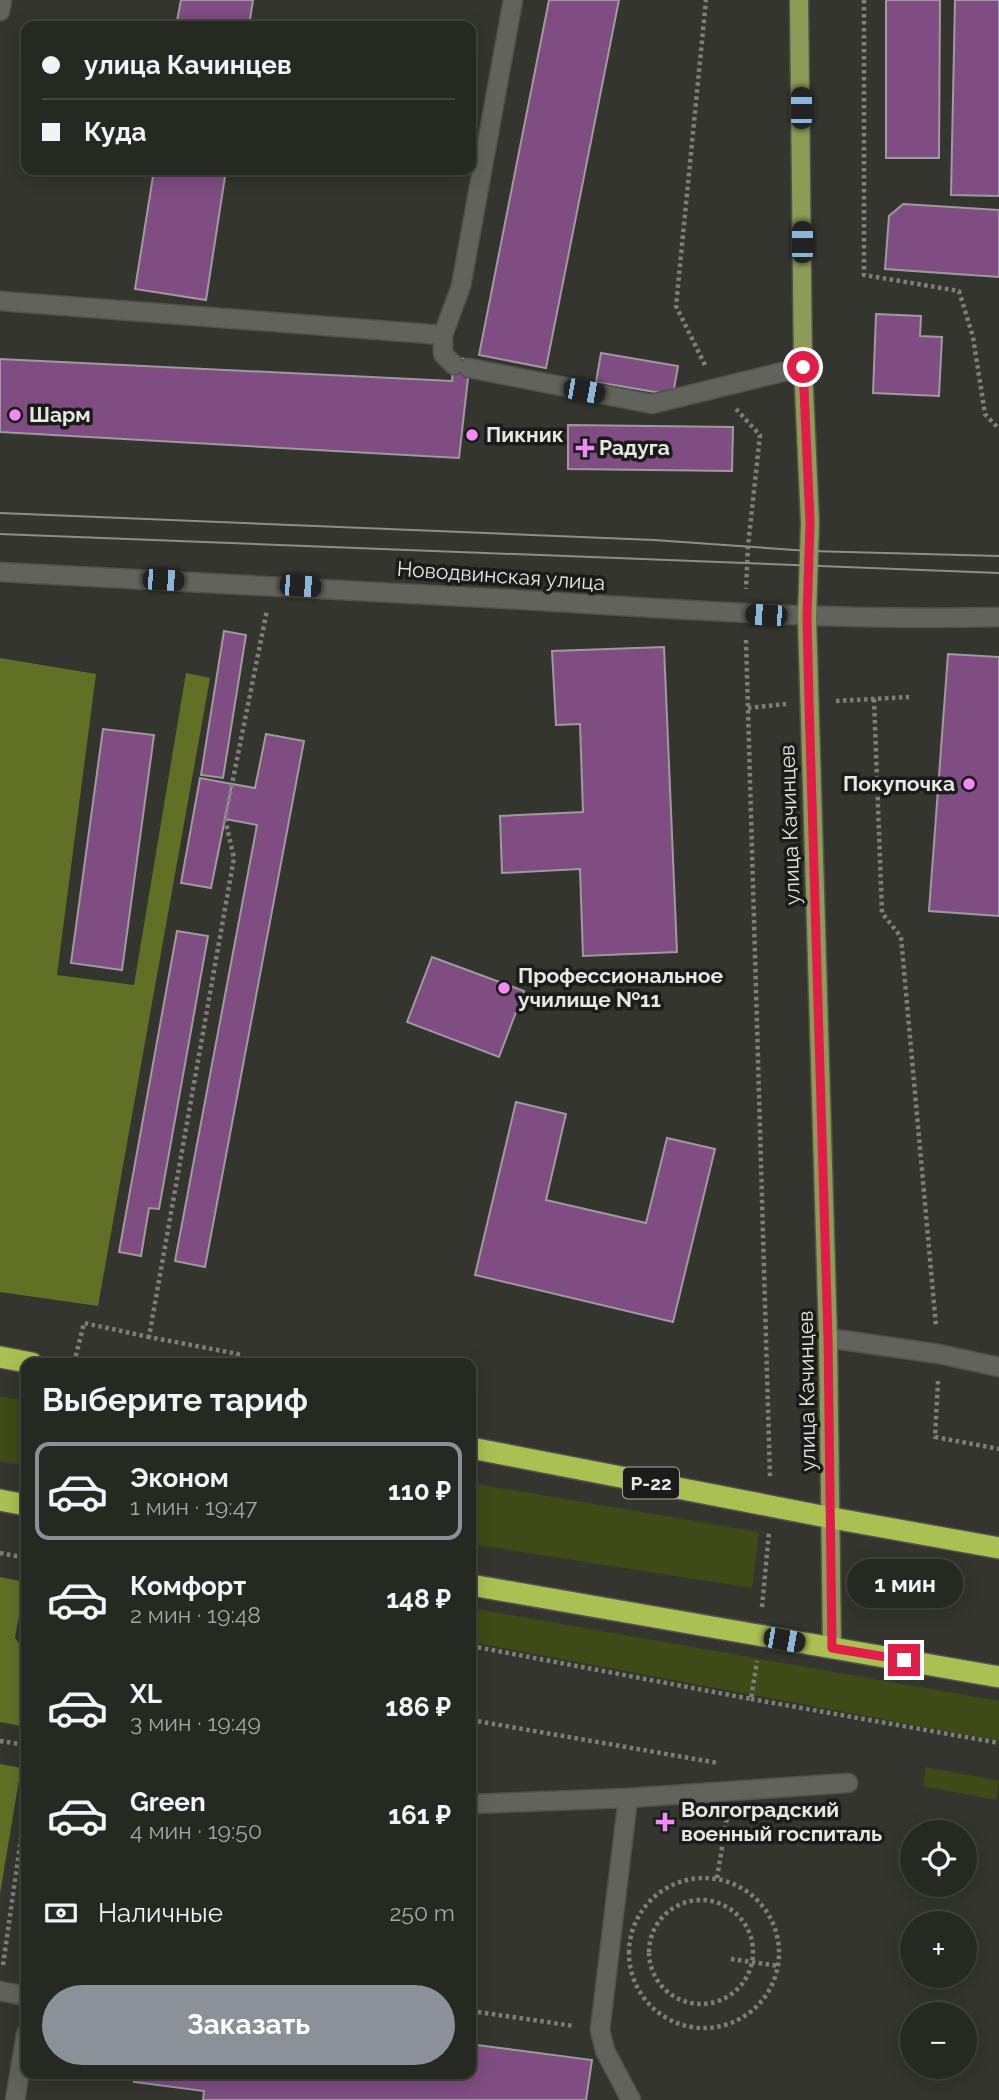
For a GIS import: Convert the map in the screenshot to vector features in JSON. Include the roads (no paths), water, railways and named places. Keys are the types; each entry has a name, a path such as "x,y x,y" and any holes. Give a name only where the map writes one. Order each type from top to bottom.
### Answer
{"highway":[{"path":"0,1357 21,1361"},
{"name":"Р-22","path":"476,1449 999,1548"},
{"path":"0,1500 21,1504"},
{"path":"476,1586 999,1677"}],"main road":[{"name":"улица Качинцев","path":"799,0 803,367 810,522 807,617 828,1338 832,1648"}],"street":[{"path":"0,11 2,0"},
{"path":"513,0 461,286 443,335 443,354 462,367 652,404 803,367"},
{"path":"0,301 443,335"},
{"name":"Новодвинская улица","path":"0,572 272,585 807,617 999,617"},
{"path":"828,1338 939,1354 999,1367"},
{"path":"476,1804 628,1798 848,1783"},
{"path":"628,1798 600,2029 605,2051 631,2100"},
{"path":"0,1991 21,1995"},
{"path":"15,2100 21,2064"}],"tram line":[{"path":"0,513 654,540 809,551 999,556"},
{"path":"0,534 999,573"}],"place":[{"name":"Шарм","path":"15,415"},
{"name":"Пикник","path":"472,435"},
{"name":"Радуга","path":"585,448"},
{"name":"Покупочка","path":"969,784"},
{"name":"Профессиональное училище №11","path":"504,988"},
{"name":"Волгоградский военный госпиталь","path":"665,1822"}]}
